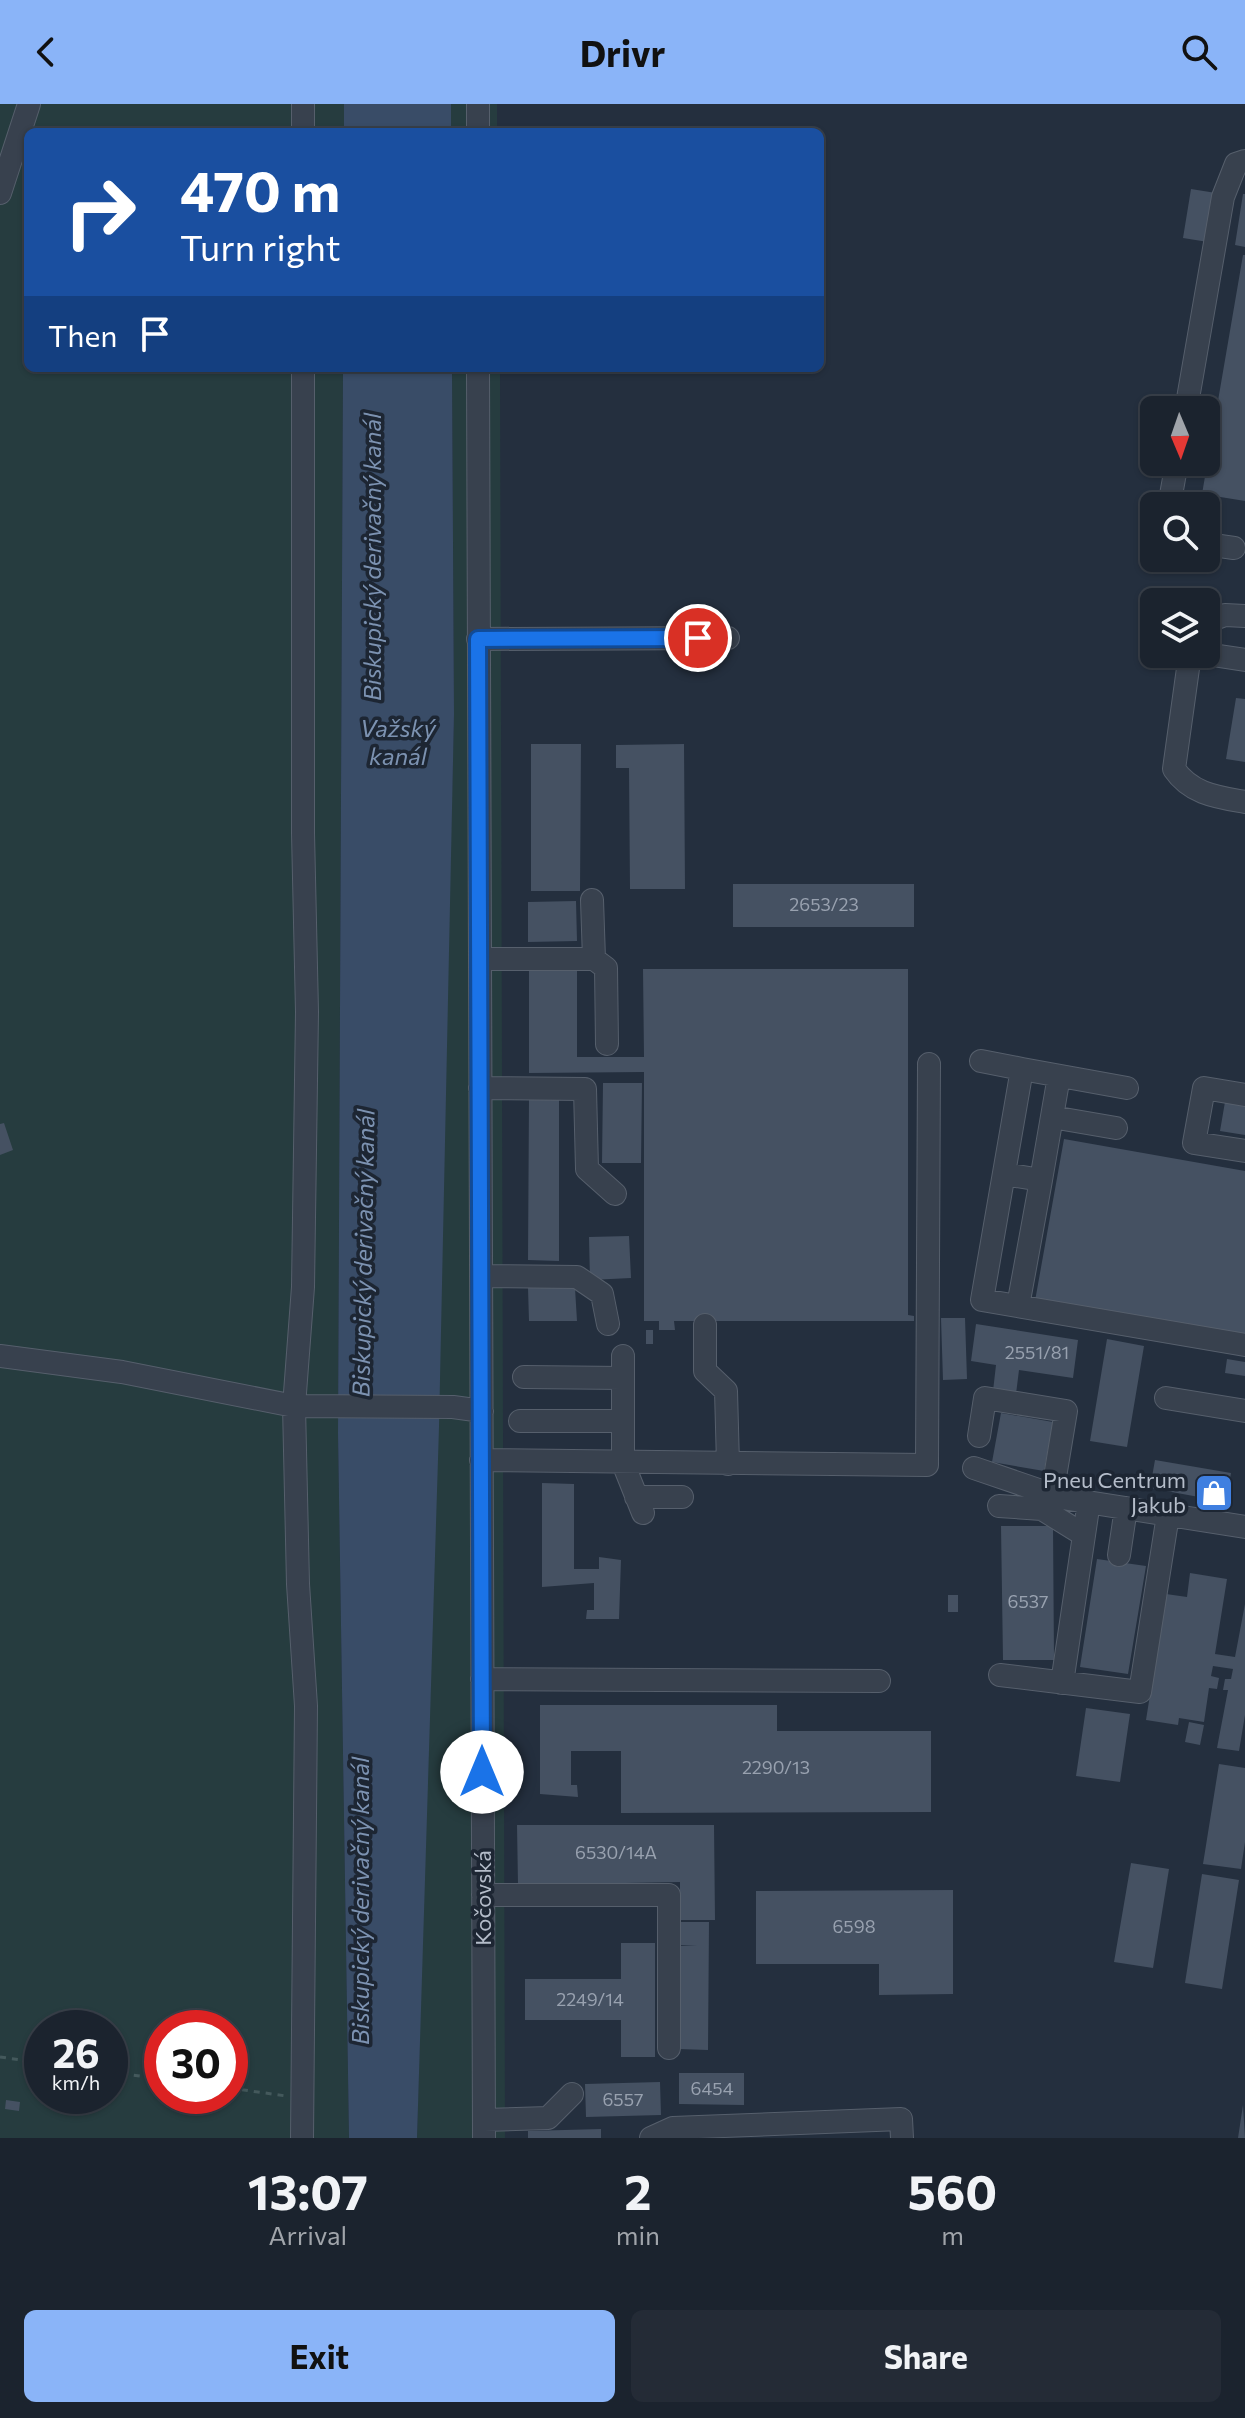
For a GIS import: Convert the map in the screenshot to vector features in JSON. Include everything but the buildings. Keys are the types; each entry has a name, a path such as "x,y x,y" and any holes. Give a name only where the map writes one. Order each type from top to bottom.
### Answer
{"street":[{"path":"0,193 29,104"},
{"path":"303,104 303,128"},
{"path":"478,104 478,128"},
{"path":"1188,396 1223,197 1236,164 1245,161"},
{"path":"302,2138 306,1706 298,1584 294,1406 303,1287 307,1012 303,833 303,372"},
{"name":"Kočovská","path":"478,372 484,2129"},
{"path":"1220,546 1234,548"},
{"path":"1220,619 1245,616"},
{"path":"478,639 728,638"},
{"path":"1220,656 1245,660"},
{"path":"1188,668 1174,769 1184,784 1212,797 1245,802"},
{"path":"592,900 594,959"},
{"path":"480,959 594,959 606,968 607,1044"},
{"path":"981,1061 1127,1088"},
{"path":"481,1460 927,1465 929,1064"},
{"path":"1022,1069 982,1300 1245,1345"},
{"path":"1018,1306 1059,1076"},
{"path":"480,1088 585,1089 587,1169 615,1194"},
{"path":"1245,1095 1204,1088 1194,1143 1245,1151"},
{"path":"1052,1117 1116,1128"},
{"path":"1004,1174 1041,1180"},
{"path":"481,1276 577,1277 602,1294 608,1324"},
{"path":"705,1325 705,1371 726,1391 728,1464"},
{"path":"0,1356 122,1372 294,1406 453,1407 482,1411"},
{"path":"524,1377 623,1367 623,1463 640,1505 682,1497"},
{"path":"979,1436 985,1398 1066,1411 1052,1495"},
{"path":"1166,1398 1245,1411"},
{"path":"520,1421 623,1421"},
{"path":"974,1468 1052,1495 1168,1515 1245,1524"},
{"path":"999,1506 1042,1509 1086,1525 1062,1683"},
{"path":"1119,1555 1126,1508"},
{"path":"1000,1675 1140,1692 1168,1515"},
{"path":"482,1679 879,1681"},
{"path":"483,1895 669,1895 669,2048"},
{"path":"484,2129 548,2118 572,2094"},
{"path":"651,2138 673,2128 774,2132 901,2119 902,2138"}],"path":[{"path":"0,2057 24,2060"},
{"path":"248,2090 302,2098"}],"green space":[{"path":"0,104 344,104 344,128 24,128 24,372 343,372 338,1433 349,2138 0,2138"},
{"path":"451,104 497,104 497,128 451,128"},
{"path":"452,372 500,372 505,2138 417,2138 454,714"}],"water":[{"path":"344,104 451,104 451,128 344,128"},
{"name":"Važský kanál","path":"343,372 452,372 454,714 439,1427 417,2138 349,2138 338,1433"}],"place":[{"name":"Pneu Centrum Jakub","path":"1214,1493"}],"route":[{"path":"482,1772 478,639 698,638"}],"water label":[{"name":"Biskupický derivačný kanál","path":"373,557"},
{"name":"Biskupický derivačný kanál","path":"364,1253"},
{"name":"Biskupický derivačný kanál","path":"361,1901"}]}
